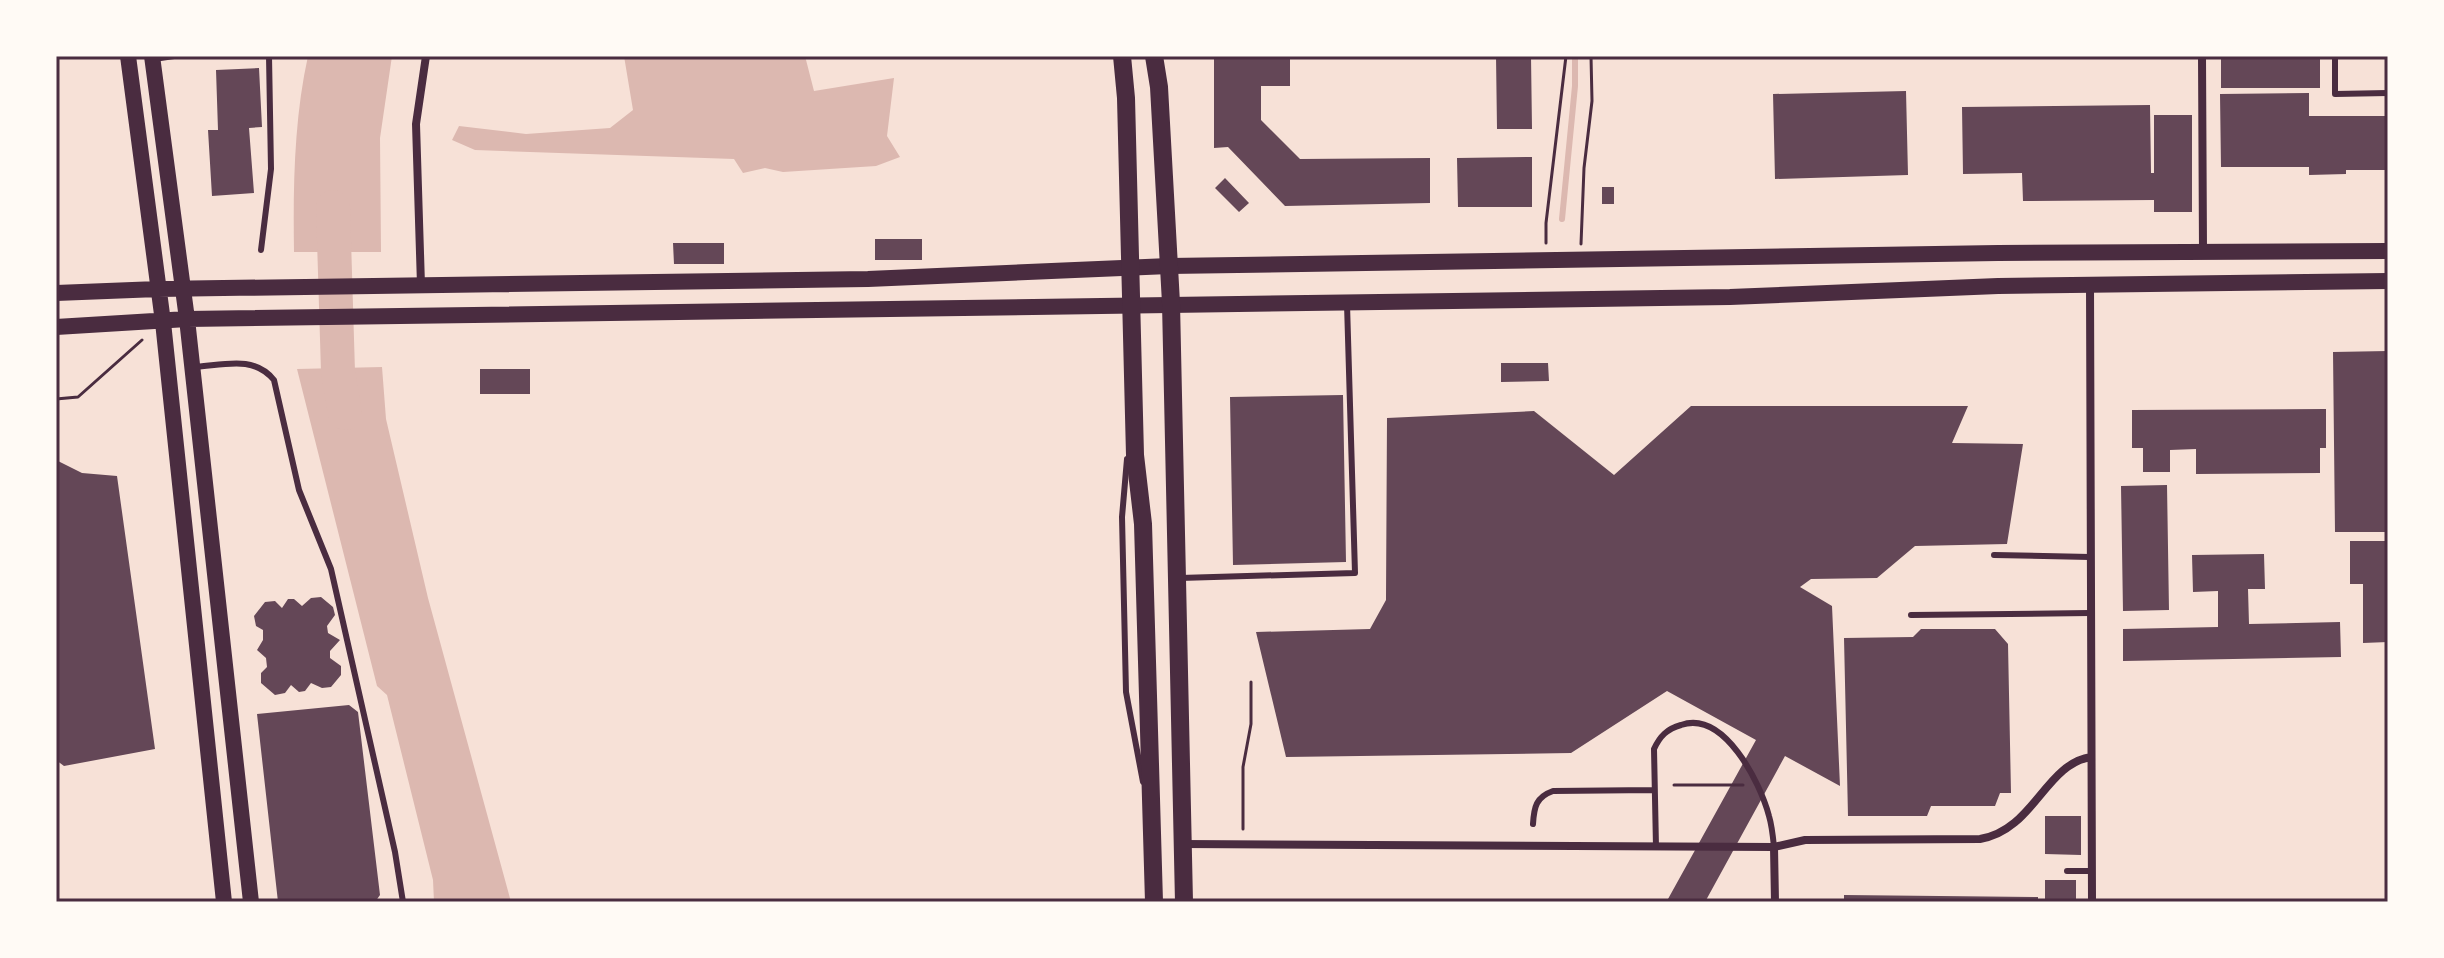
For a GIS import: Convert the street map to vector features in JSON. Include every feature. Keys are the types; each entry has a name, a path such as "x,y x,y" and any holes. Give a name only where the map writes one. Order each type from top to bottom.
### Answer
{"main road":[{"path":"128,56 163,322 224,902"},
{"path":"1122,56 1135,455 1143,524 1154,902"},
{"path":"1154,56 1159,87 1171,303 1184,902"},
{"path":"152,58 187,319 251,902"},
{"path":"56,293 183,288 868,279 1169,266 2388,251"},
{"path":"56,327 187,319 1730,297 2090,285 2388,281"}],"street":[{"path":"421,286 416,124 426,56"},
{"path":"2202,56 2203,251"},
{"path":"2090,285 2092,902"},
{"path":"1181,844 1774,847 1805,840 1980,839 1995,836 2018,821 2067,766 2079,758 2091,757"},
{"path":"1774,847 1775,902"}],"lane":[{"path":"152,58 174,56"},
{"path":"261,250 271,169 269,56"},
{"path":"2335,56 2335,94 2388,93"},
{"path":"1176,578 1355,573 1347,302"},
{"path":"192,367 253,364 266,370 274,380 299,490 331,569 395,852 403,902"},
{"path":"1994,555 2090,557"},
{"path":"1911,615 2090,613"},
{"path":"1656,847 1653,758 1658,741 1672,728 1695,722 1705,724 1728,739 1742,758 1768,810 1774,847"},
{"path":"1533,824 1536,803 1540,797 1553,791 1654,790"},
{"path":"2067,871 2092,871"}],"path":[{"path":"1546,261 1546,223 1566,56"},
{"path":"1580,260 1584,168 1592,101 1591,56"},
{"path":"56,399 78,397 163,322"},
{"path":"1243,845 1243,767 1251,724 1251,682"},
{"path":"1674,785 1755,785"}],"shaded area":[{"path":"308,56 392,56 380,138 381,252 294,252 295,153"},
{"path":"624,56 805,56 814,91 894,78 887,136 900,157 876,166 783,172 765,168 743,173 734,159 475,150 452,140 459,126 526,134 610,128 633,110"},
{"path":"382,367 386,419 428,598 511,902 434,902 433,880 387,695 377,686 297,369"}],"building":[{"path":"1214,56 1290,56 1290,86 1261,86 1261,120 1300,159 1430,158 1430,203 1285,206 1228,147 1214,148"},
{"path":"1496,56 1531,56 1532,129 1497,129"},
{"path":"2221,56 2320,56 2320,88 2221,88"},
{"path":"259,68 262,127 249,128 254,193 212,196 208,130 218,130 216,70"},
{"path":"1906,91 1908,175 1775,179 1773,94"},
{"path":"2309,93 2309,116 2388,116 2388,170 2346,170 2346,174 2309,175 2309,167 2221,167 2220,94"},
{"path":"2150,105 2151,173 2154,173 2154,115 2192,115 2192,212 2154,212 2154,200 2023,201 2022,173 1963,174 1962,107"},
{"path":"1532,157 1532,207 1458,207 1457,158"},
{"path":"1225,178 1249,203 1239,212 1215,188"},
{"path":"1602,187 1614,187 1614,204 1602,204"},
{"path":"875,239 922,239 922,260 875,260"},
{"path":"673,243 724,243 724,264 674,264"},
{"path":"2388,351 2388,532 2335,532 2333,352"},
{"path":"1501,363 1548,363 1549,381 1501,382"},
{"path":"480,369 530,369 530,394 480,394"},
{"path":"1343,395 1346,562 1233,565 1230,397"},
{"path":"1691,406 1968,406 1952,443 2023,444 2007,544 1915,546 1877,578 1811,579 1800,587 1832,606 1840,786 1785,756 1705,902 1673,902 1668,899 1756,740 1667,691 1571,753 1286,757 1256,632 1370,629 1386,600 1387,418 1534,411 1614,475"},
{"path":"2326,409 2326,448 2320,448 2320,473 2196,474 2196,449 2170,450 2170,472 2143,472 2143,448 2132,448 2132,410"},
{"path":"56,460 82,473 117,476 155,749 64,766 56,760"},
{"path":"2167,485 2169,610 2123,611 2121,486"},
{"path":"2350,541 2388,541 2388,642 2363,643 2363,584 2350,584"},
{"path":"2264,554 2265,589 2248,589 2249,624 2340,622 2341,657 2123,661 2123,629 2218,627 2218,591 2193,592 2192,555"},
{"path":"321,597 333,607 335,615 327,626 328,633 340,640 330,651 330,658 341,666 341,675 331,687 322,688 311,683 305,691 299,692 291,685 285,693 275,695 261,683 261,673 267,667 266,658 257,650 263,640 263,630 256,626 254,616 265,602 275,601 282,608 288,599 294,599 302,606 311,598"},
{"path":"1921,629 1995,629 2008,644 2011,793 2000,793 1995,806 1931,806 1927,816 1848,816 1844,638 1913,637"},
{"path":"349,705 358,712 380,895 375,902 278,902 257,714"},
{"path":"2045,816 2081,816 2081,855 2045,854"},
{"path":"2045,880 2076,880 2076,902 2045,902"},
{"path":"1844,895 2038,897 2038,902 1844,902"}],"waterway":[{"path":"1562,219 1575,56"},
{"path":"333,207 338,372 345,413"}]}
